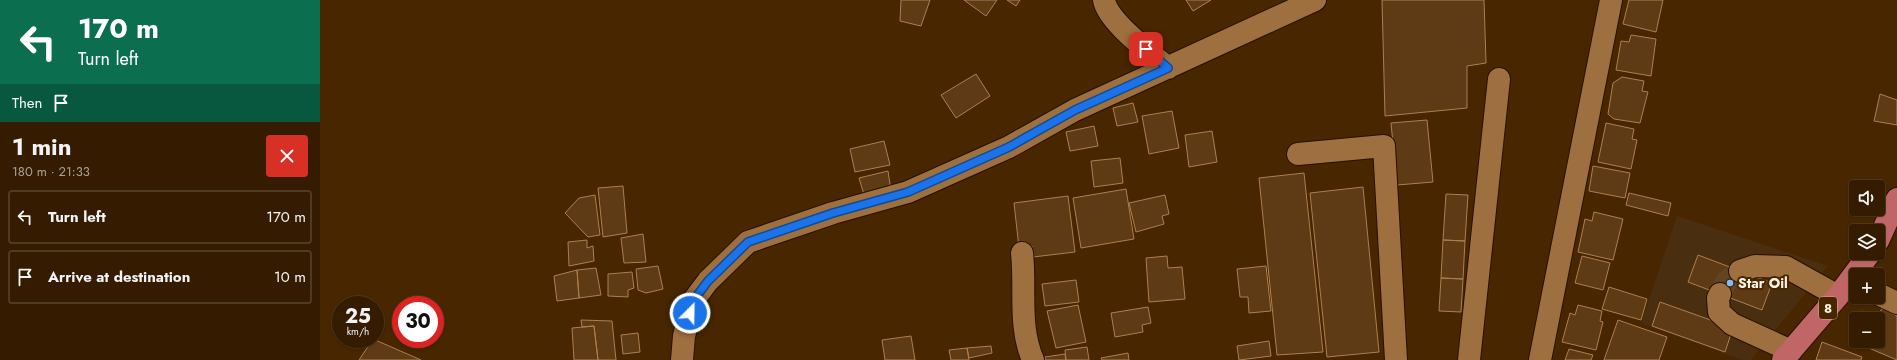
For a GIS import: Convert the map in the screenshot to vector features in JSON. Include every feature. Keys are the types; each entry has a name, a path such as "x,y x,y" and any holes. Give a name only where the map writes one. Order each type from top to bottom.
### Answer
{"main road":[{"path":"1885,226 1897,199"},
{"name":"8","path":"1787,355 1849,283"}],"street":[{"path":"1104,0 1105,7 1113,19 1168,68"},
{"path":"682,360 684,336 693,301 708,281 748,242 833,213 908,192 1009,147 1075,110 1315,0"},
{"path":"1540,360 1611,0"},
{"path":"1469,360 1499,79"},
{"path":"1298,154 1384,146 1396,360"},
{"path":"1022,253 1023,308 1026,337 1033,360"},
{"path":"1740,271 1755,266 1786,267 1838,296"},
{"path":"1720,294 1718,298 1719,312 1732,324 1787,355"},
{"path":"1885,297 1897,303"}],"shaded area":[{"path":"1677,216 1828,266 1751,360 1742,360 1641,323"}],"building":[{"path":"901,0 930,0 921,26 900,21"},
{"path":"964,0 997,0 986,16"},
{"path":"1007,0 1020,0 1016,6"},
{"path":"1186,0 1211,0 1193,11"},
{"path":"1382,0 1484,0 1486,63 1467,66 1467,108 1385,116"},
{"path":"1629,0 1663,0 1656,32 1623,24"},
{"path":"1631,35 1656,39 1651,76 1616,70 1621,41 1629,42"},
{"path":"976,74 990,96 956,118 941,95"},
{"path":"1622,77 1644,81 1642,91 1648,92 1640,123 1614,119 1608,114 1613,83"},
{"path":"1880,94 1897,100 1897,125 1874,121"},
{"path":"1133,103 1138,122 1117,126 1113,108"},
{"path":"1172,111 1179,148 1149,154 1142,116"},
{"path":"1427,120 1433,182 1397,185 1391,123"},
{"path":"1606,123 1634,129 1632,139 1637,140 1631,169 1598,162"},
{"path":"1094,126 1098,146 1070,151 1066,132"},
{"path":"1212,131 1217,162 1189,167 1185,135"},
{"path":"884,141 890,165 855,172 850,149"},
{"path":"1120,158 1123,183 1094,187 1091,161"},
{"path":"1593,166 1630,173 1625,198 1589,191"},
{"path":"888,171 891,191 865,198 859,178"},
{"path":"1304,173 1323,352 1277,355 1259,178"},
{"path":"623,186 627,233 603,237 598,188"},
{"path":"1363,187 1379,352 1327,357 1310,193"},
{"path":"1126,189 1134,239 1081,248 1073,198"},
{"path":"1629,193 1671,203 1668,216 1626,205"},
{"path":"1446,194 1468,195 1465,241 1443,240"},
{"path":"595,195 600,235 588,237 565,213 579,198"},
{"path":"1165,195 1169,214 1162,216 1164,224 1136,232 1129,203"},
{"path":"1068,196 1075,252 1033,257 1032,246 1019,248 1014,203"},
{"path":"1594,212 1623,219 1613,260 1578,252 1585,219 1592,221"},
{"path":"643,234 646,262 624,263 621,238"},
{"path":"587,240 587,248 593,246 594,261 569,266 568,242"},
{"path":"1443,240 1465,241 1463,279 1441,278"},
{"name":"Star Oil","path":"1698,255 1772,283 1762,310 1688,282"},
{"path":"1167,256 1168,268 1182,267 1185,299 1149,302 1146,258"},
{"path":"1582,256 1610,263 1603,290 1575,283"},
{"path":"658,266 663,289 646,293 638,290 636,269"},
{"path":"1266,266 1271,311 1249,313 1248,297 1240,297 1237,269"},
{"path":"596,268 601,295 579,298 577,270"},
{"path":"577,270 579,298 557,301 554,276"},
{"path":"632,272 634,288 628,290 628,297 608,296 608,274"},
{"path":"1441,278 1463,279 1461,312 1439,311"},
{"path":"1076,280 1079,302 1045,306 1042,284"},
{"path":"1609,287 1647,299 1641,320 1602,309"},
{"path":"1660,302 1733,328 1725,352 1652,326"},
{"path":"1078,305 1086,342 1056,348 1047,311"},
{"path":"1578,305 1602,311 1600,321 1603,322 1596,350 1562,342 1570,313 1575,315"},
{"path":"1148,307 1151,323 1142,325 1143,332 1115,337 1111,313"},
{"path":"1882,308 1897,316 1897,360 1869,348 1885,348 1885,312 1880,312"},
{"path":"581,320 612,321 616,360 598,360 594,326 582,327"},
{"path":"1618,320 1667,337 1659,360 1604,360"},
{"path":"594,326 598,360 574,360 572,328"},
{"path":"638,333 640,352 623,354 621,335"},
{"path":"911,336 915,360 885,360 882,340"},
{"path":"1269,341 1271,356 1239,360 1237,346"},
{"path":"1822,342 1862,357 1861,360 1816,360"},
{"path":"384,344 421,360 359,360 367,348 384,348"},
{"path":"991,346 992,353 969,358 967,348"},
{"path":"1087,347 1089,360 1066,360 1065,350"},
{"path":"967,348 969,360 951,360 949,350"},
{"path":"1569,349 1593,355 1591,360 1565,360"},
{"path":"1128,353 1129,360 1102,360 1101,358"},
{"path":"1065,354 1066,360 1045,360 1045,357"}],"tunnel":[{"path":"1720,294 1726,282 1740,271"}],"place":[{"name":"Star Oil","path":"1730,283"}],"route":[{"path":"690,313 693,301 708,281 748,242 833,213 908,192 1009,147 1075,110 1168,68 1146,49"}]}
